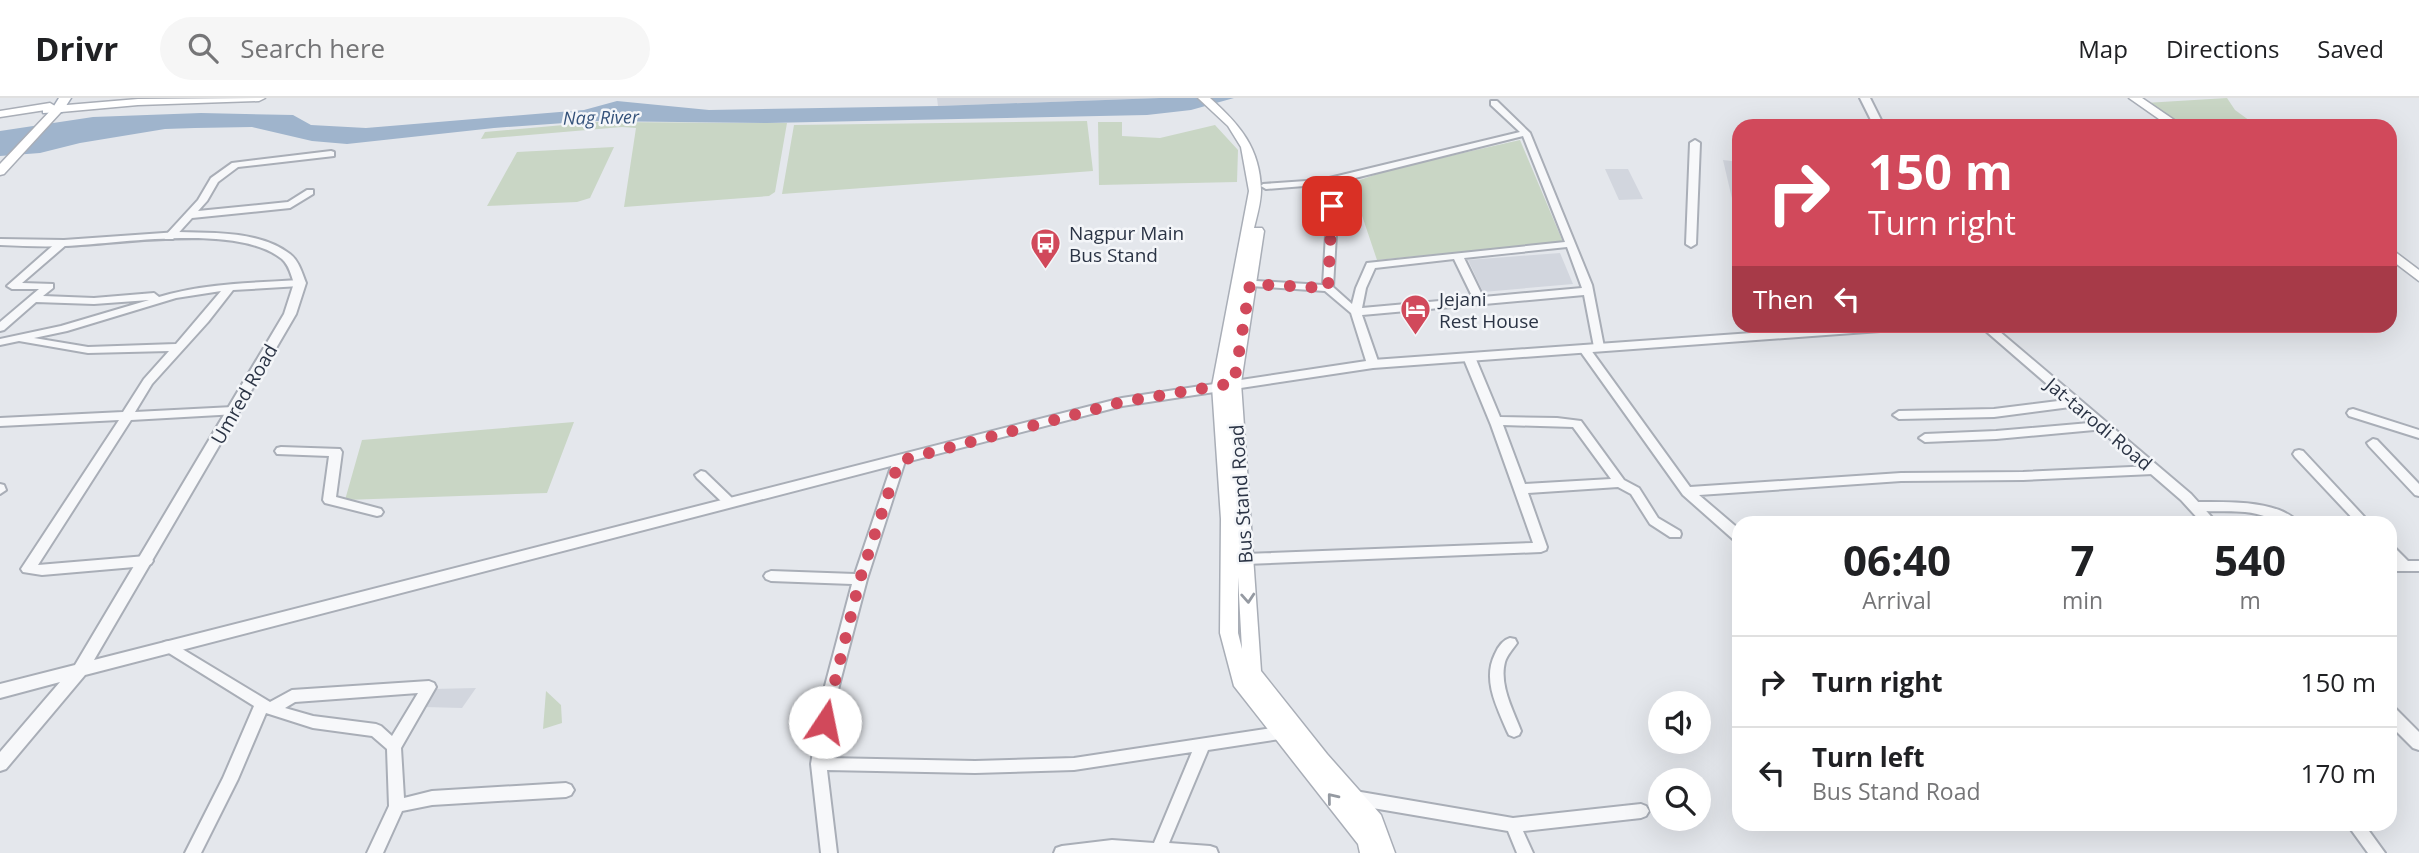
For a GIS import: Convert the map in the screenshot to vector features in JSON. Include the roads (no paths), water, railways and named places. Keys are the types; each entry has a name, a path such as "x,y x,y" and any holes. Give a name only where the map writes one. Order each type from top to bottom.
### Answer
{"main road":[{"path":"0,162 52,109 84,98"},
{"path":"0,171 52,109 143,98"},
{"path":"1,114 174,99 259,98"},
{"path":"2123,98 2153,119"},
{"path":"2136,98 2167,119"},
{"path":"1212,101 1250,136 1266,186 1243,283"},
{"path":"1212,101 1247,147 1255,191 1227,385 1229,633 1240,681 1367,840 1370,853"},
{"path":"2397,245 2419,262"},
{"path":"2397,258 2419,277"},
{"name":"Bus Stand Road","path":"1227,385 1245,559 1252,673 1296,730 1374,821 1385,853"}],"street":[{"path":"1865,98 1876,119"},
{"path":"1494,103 1526,133 1588,290 1599,347"},
{"path":"1266,186 1334,180 1526,133"},
{"path":"1691,244 1695,142"},
{"path":"169,236 191,215 214,180 235,165 331,154"},
{"path":"1328,288 1334,180"},
{"path":"191,215 290,205 310,192"},
{"path":"0,242 62,243 169,236 242,240 268,246 288,257 300,283 230,287 175,295 94,301 34,299"},
{"path":"0,328 49,286 12,286 62,243"},
{"path":"1373,364 1356,312 1361,288 1371,265 1570,244"},
{"path":"1458,256 1479,300"},
{"name":"Umred Road","path":"0,764 81,669 290,314 300,283"},
{"path":"1243,283 1328,288 1356,312 1588,290"},
{"path":"146,561 28,569 133,403 177,347 196,330 230,287"},
{"path":"6,340 64,329 175,295"},
{"path":"0,691 1122,402 1373,364 1796,333"},
{"name":"Jat-tarodi Road","path":"1994,333 2203,516"},
{"path":"6,340 88,350 177,347"},
{"path":"1584,348 1687,492 1732,531"},
{"path":"1245,559 1541,547 1496,421 1469,357"},
{"path":"1899,415 1994,413 2074,403"},
{"path":"0,422 233,411"},
{"path":"2353,413 2419,434"},
{"path":"1496,421 1553,421 1577,424 1620,483 1635,491 1654,520 1675,534"},
{"path":"1925,438 2101,426"},
{"path":"2373,443 2419,492"},
{"path":"281,451 336,452 329,500 377,512"},
{"path":"2299,454 2357,516"},
{"path":"830,853 819,764 828,701 860,579 899,461"},
{"path":"1687,492 1901,477 2023,476 2153,470"},
{"path":"701,475 727,500"},
{"path":"1520,489 1620,483"},
{"path":"2194,506 2252,508 2282,516"},
{"path":"771,576 860,579"},
{"path":"1510,643 1499,654 1494,670 1514,732"},
{"path":"169,646 266,707 313,722 376,730 394,747"},
{"path":"193,853 266,707 292,696 429,687 394,747 397,806 375,853"},
{"path":"2397,721 2419,743"},
{"path":"819,764 1074,764 1296,730"},
{"path":"1157,852 1203,745"},
{"path":"397,806 432,798 566,790"},
{"path":"1355,798 1513,825 1641,811"},
{"path":"1513,825 1525,853"},
{"path":"2360,831 2377,853"},
{"path":"1062,853 1112,847 1157,852 1210,853"}],"water":[{"name":"Nag River","path":"1234,98 1191,110 1147,115 767,123 593,121 494,128 347,144 312,141 252,127 165,129 80,143 40,153 0,156 0,131 93,117 201,113 293,115 311,125 366,128 584,110 617,101 709,110"}],"place":[{"name":"Nagpur Main Bus Stand","path":"1046,271"},
{"name":"Jejani Rest House","path":"1416,337"}]}
